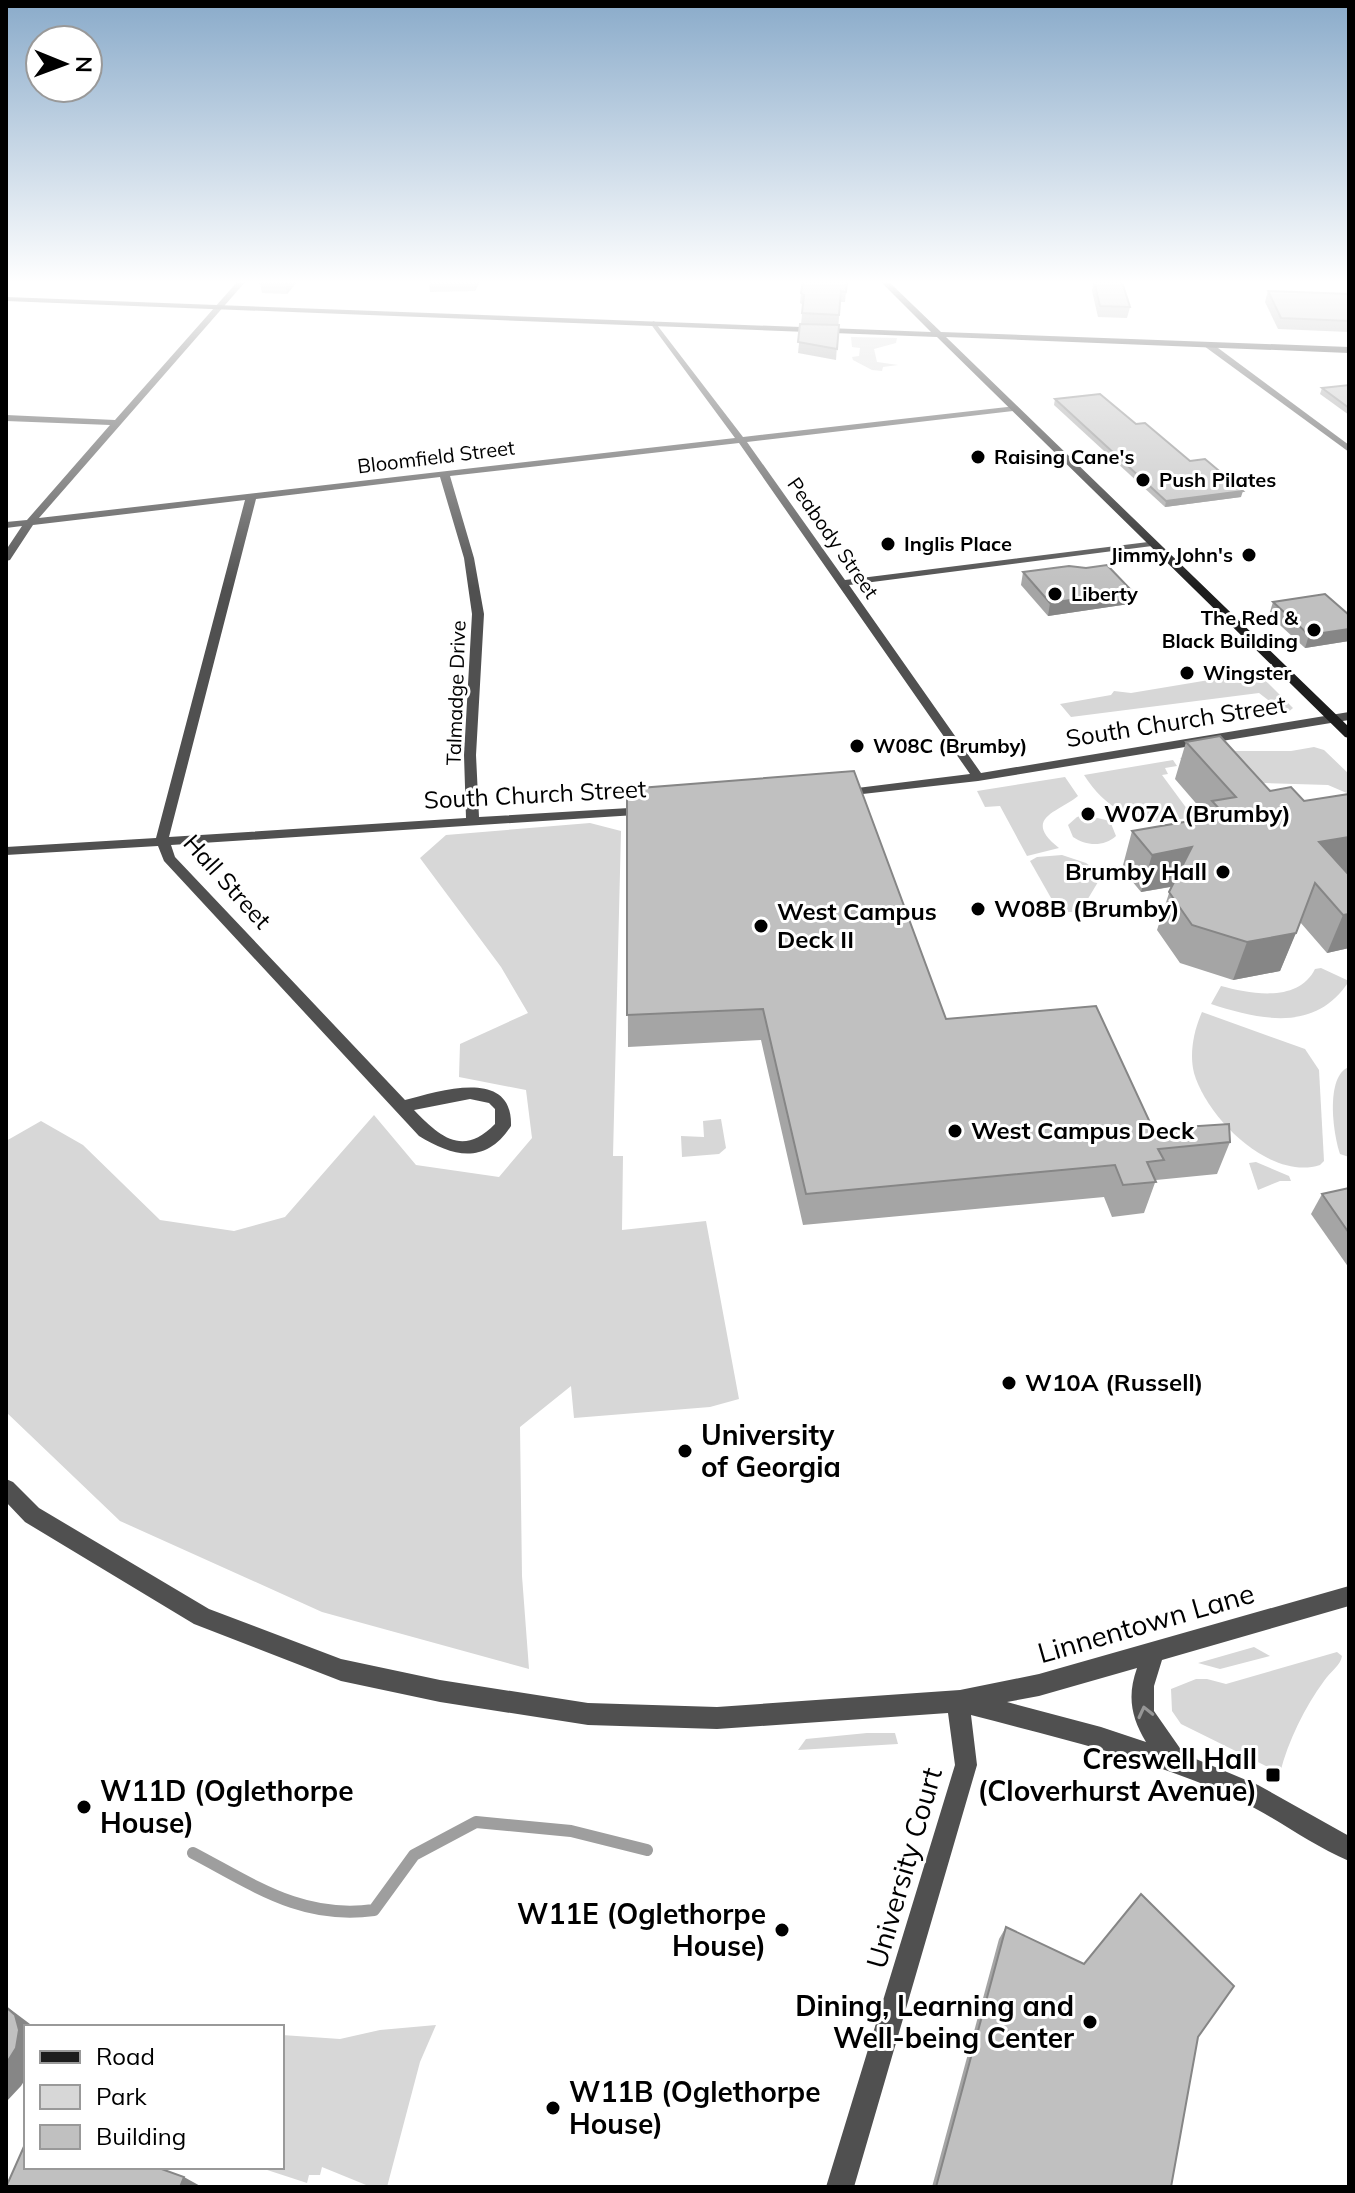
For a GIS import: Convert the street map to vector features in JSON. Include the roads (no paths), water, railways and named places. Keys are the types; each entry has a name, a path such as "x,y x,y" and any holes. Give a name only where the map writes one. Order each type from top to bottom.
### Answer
{"main road":[{"path":"987,383 1349,734"}],"street":[{"path":"6,558 30,522 152,383"},
{"name":"Peabody Street","path":"699,383 978,777"},
{"path":"1260,383 1349,449"},
{"name":"Bloomfield Street","path":"6,525 1013,408"},
{"path":"6,418 117,423"},
{"name":"Talmadge Drive","path":"444,474 469,558 478,614 470,755 473,821"},
{"name":"Hall Street","path":"251,498 162,839 169,858 425,1132 449,1147 487,1145 503,1126 502,1108 492,1097 470,1093 402,1107"},
{"path":"843,583 1152,543"},
{"name":"South Church Street","path":"830,795 978,777 1349,716"},
{"name":"South Church Street","path":"6,851 656,810"},
{"path":"6,1488 32,1515 202,1617 341,1670 440,1691 588,1714 717,1718 958,1701 1101,1738 1177,1764 1250,1793 1349,1849"},
{"name":"Linnentown Lane","path":"958,1701 1039,1685 1349,1596"},
{"path":"1154,1653 1141,1682 1142,1707 1150,1730 1177,1764"},
{"name":"University Court","path":"840,2187 966,1765 958,1701"}],"waterway":[{"path":"193,1853 279,1897 301,1905 348,1912 374,1910 414,1855 476,1822 571,1831 647,1850"}],"place":[{"name":"Raising Cane's","path":"978,457"},
{"name":"Push Pilates","path":"1143,480"},
{"name":"Inglis Place","path":"888,544"},
{"name":"Jimmy John's","path":"1249,555"},
{"name":"Liberty","path":"1055,594"},
{"name":"The Red & Black Building","path":"1314,630"},
{"name":"Wingster","path":"1187,673"},
{"name":"W08C (Brumby)","path":"857,746"},
{"name":"W07A (Brumby)","path":"1088,814"},
{"name":"Brumby Hall","path":"1223,872"},
{"name":"W08B (Brumby)","path":"978,909"},
{"name":"West Campus Deck II","path":"761,926"},
{"name":"West Campus Deck","path":"955,1131"},
{"name":"W10A (Russell)","path":"1009,1383"},
{"name":"University of Georgia","path":"685,1451"},
{"name":"Creswell Hall (Cloverhurst Avenue)","path":"1273,1775"},
{"name":"W11D (Oglethorpe House)","path":"84,1807"},
{"name":"W11E (Oglethorpe House)","path":"782,1930"},
{"name":"Dining, Learning and Well-being Center","path":"1090,2022"},
{"name":"W11B (Oglethorpe House)","path":"553,2108"}]}
